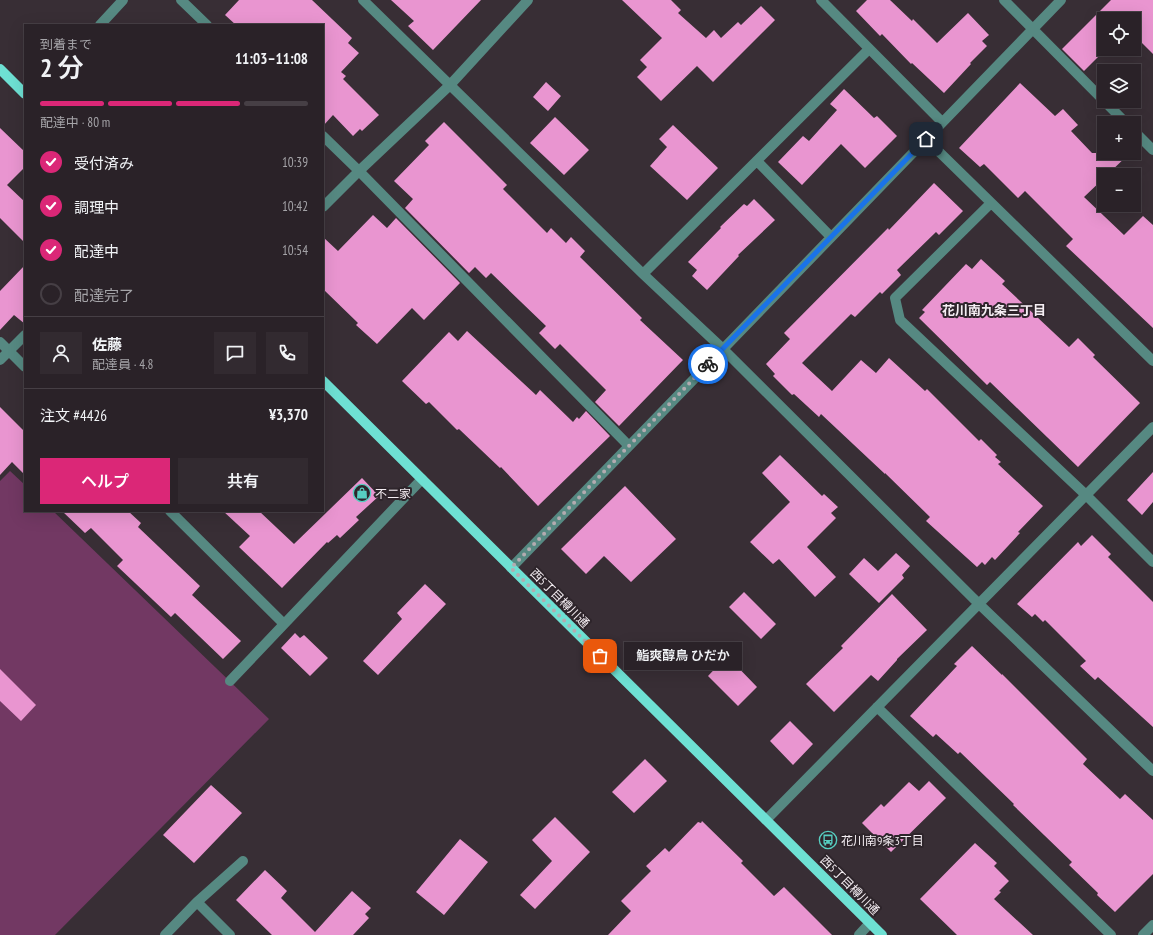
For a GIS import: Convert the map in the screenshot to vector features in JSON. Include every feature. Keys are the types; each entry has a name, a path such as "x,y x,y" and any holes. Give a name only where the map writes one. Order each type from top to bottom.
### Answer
{"main road":[{"path":"0,69 24,93"},
{"name":"西5丁目樽川通","path":"324,382 882,935"}],"street":[{"path":"101,24 122,0"},
{"path":"182,0 207,24"},
{"path":"363,0 723,349 979,604 1153,772"},
{"path":"324,206 450,85 528,0"},
{"path":"821,0 942,122"},
{"path":"1004,0 1119,116"},
{"path":"511,568 1060,0"},
{"path":"644,274 869,49"},
{"path":"324,137 629,446"},
{"path":"1141,138 1153,150"},
{"path":"926,139 1153,361"},
{"path":"756,161 831,238"},
{"path":"991,203 895,298 900,320 1086,495 1153,562"},
{"path":"0,360 24,336"},
{"path":"0,342 24,366"},
{"path":"766,820 1153,427"},
{"path":"230,681 422,479"},
{"path":"171,512 284,624"},
{"path":"877,708 1111,935"},
{"path":"165,935 197,902 243,861"},
{"path":"197,902 230,935"},
{"path":"859,935 870,923"},
{"path":"1143,935 1153,925"}],"shaded area":[{"path":"10,471 24,484 24,512 54,512 269,719 55,935 0,935 0,481"}],"building":[{"path":"239,0 312,0 352,38 348,43 359,53 341,72 346,76 343,79 379,115 362,131 360,129 353,136 333,115 324,125 324,24 235,24 225,15"},
{"path":"391,0 481,0 433,50 408,26 414,21"},
{"path":"622,0 671,0 681,10 678,13 706,38 714,30 721,38 738,22 741,25 761,6 775,20 713,82 697,66 661,101 637,77 647,67 640,60 662,38"},
{"path":"867,0 890,0 912,21 913,19 937,43 968,13 989,35 982,41 987,46 944,93 912,63 911,64 882,34 880,36 856,11"},
{"path":"1111,0 1153,0 1153,54 1141,42 1141,12 1099,12"},
{"path":"1097,14 1097,56 1099,56 1084,71 1062,49"},
{"path":"546,82 561,96 548,111 533,97"},
{"path":"1020,83 1055,116 1063,109 1078,125 1071,131 1092,153 1097,153 1097,160 1123,160 1114,168 1097,168 1097,185 1084,197 1097,209 1097,212 1100,212 1124,235 1143,216 1153,225 1153,328 1066,246 1073,239 1025,191 1018,198 984,164 980,167 959,148"},
{"path":"844,89 874,118 877,116 897,136 865,168 841,144 802,185 778,162 803,136 809,141 837,110 830,104"},
{"path":"555,117 589,150 564,175 530,143"},
{"path":"444,122 507,185 503,189 547,233 551,228 566,243 571,237 585,251 580,257 642,318 640,320 683,360 619,426 595,402 606,390 560,344 555,349 539,333 546,326 491,273 486,278 475,267 469,273 405,208 413,199 394,181 429,145 425,141"},
{"path":"673,125 718,168 687,200 650,166 667,147 659,139"},
{"path":"0,128 24,151 24,168 7,185 24,201 24,242 0,218"},
{"path":"934,183 963,211 939,235 936,232 897,270 901,275 882,294 880,292 855,317 851,314 802,363 832,391 861,360 876,373 889,358 925,391 927,389 979,441 981,439 997,455 995,457 1001,462 998,464 1043,506 1018,532 1020,533 995,560 992,557 985,565 982,562 977,567 926,521 930,517 885,473 821,414 819,417 794,394 792,395 773,376 775,374 766,364 790,339 784,333 888,228 889,230"},
{"path":"754,199 775,220 738,255 739,256 707,290 692,276 697,270 688,262 721,228 720,227 744,204 747,206"},
{"path":"373,215 387,228 396,218 460,283 424,320 412,308 377,344 356,325 358,323 324,290 324,238 338,251"},
{"path":"981,259 1005,281 1002,284 1069,347 1078,338 1095,355 1093,357 1140,403 1078,467 990,382 987,385 919,318 925,312 922,310 966,264 972,269"},
{"path":"24,266 24,323 14,315 0,330 0,291"},
{"path":"467,331 536,395 540,390 573,422 577,417 579,419 586,411 610,436 538,506 501,467 500,468 459,429 457,430 429,402 426,404 402,381 449,332 458,341"},
{"path":"0,407 24,431 24,474 12,462 0,475"},
{"path":"780,455 822,496 824,494 838,507 831,513 836,518 807,547 836,577 815,597 779,559 773,564 750,542 790,502 762,473"},
{"path":"1153,472 1153,502 1142,515 1127,500"},
{"path":"362,478 379,496 356,517 359,520 340,538 337,535 328,543 327,542 282,588 239,547 250,536 224,512 260,512 294,544"},
{"path":"625,486 676,539 631,582 604,556 586,574 561,549"},
{"path":"63,512 129,512 141,523 138,527 200,586 192,595 241,641 223,659 175,613 171,617 117,566 123,560 91,528 85,533"},
{"path":"1092,535 1111,554 1108,557 1153,602 1153,727 1098,677 1095,680 1080,666 1086,661 1045,620 1043,622 1035,614 1032,617 1017,604 1078,542 1081,546"},
{"path":"896,553 910,566 902,575 904,578 879,603 849,574 864,558 878,571"},
{"path":"425,584 446,604 378,675 363,661 402,619 397,613"},
{"path":"744,592 776,624 761,639 729,607"},
{"path":"892,594 927,630 897,659 878,681 871,675 834,712 806,684 843,648 841,646"},
{"path":"295,633 300,638 304,635 328,658 310,676 281,648"},
{"path":"972,646 1087,759 1083,764 1120,799 1125,794 1153,820 1153,874 1115,912 1069,865 1072,862 960,752 958,754 936,734 933,737 910,716 957,666 954,664"},
{"path":"727,656 757,687 738,706 708,676"},
{"path":"0,669 36,705 21,721 0,701"},
{"path":"790,721 813,744 793,765 770,741"},
{"path":"645,759 667,781 634,813 612,792"},
{"path":"929,781 946,798 891,852 862,823 881,804 884,807 909,782 919,791"},
{"path":"211,785 242,813 194,863 163,835"},
{"path":"555,817 590,852 535,909 520,895 552,861 532,840"},
{"path":"702,821 743,861 741,863 774,896 784,887 832,935 608,935 631,911 621,901 651,871 646,866 665,848 669,852 698,822 701,823"},
{"path":"460,839 488,862 444,915 416,892"},
{"path":"975,843 997,863 994,866 1009,881 999,891 1001,892 994,899 1033,935 957,935 920,899"},
{"path":"265,870 287,891 281,898 315,932 352,891 371,908 365,914 369,918 353,935 272,935 236,900"}],"way so far":[{"path":"600,656 511,568 708,364"}],"place":[{"name":"不二家","path":"362,493"},
{"name":"鮨爽醇鳥 ひだか","path":"600,656"},
{"name":"花川南9条3丁目","path":"828,840"}],"district":[{"name":"花川南九条三丁目","path":"994,310"}],"route":[{"path":"708,364 926,139"}]}
